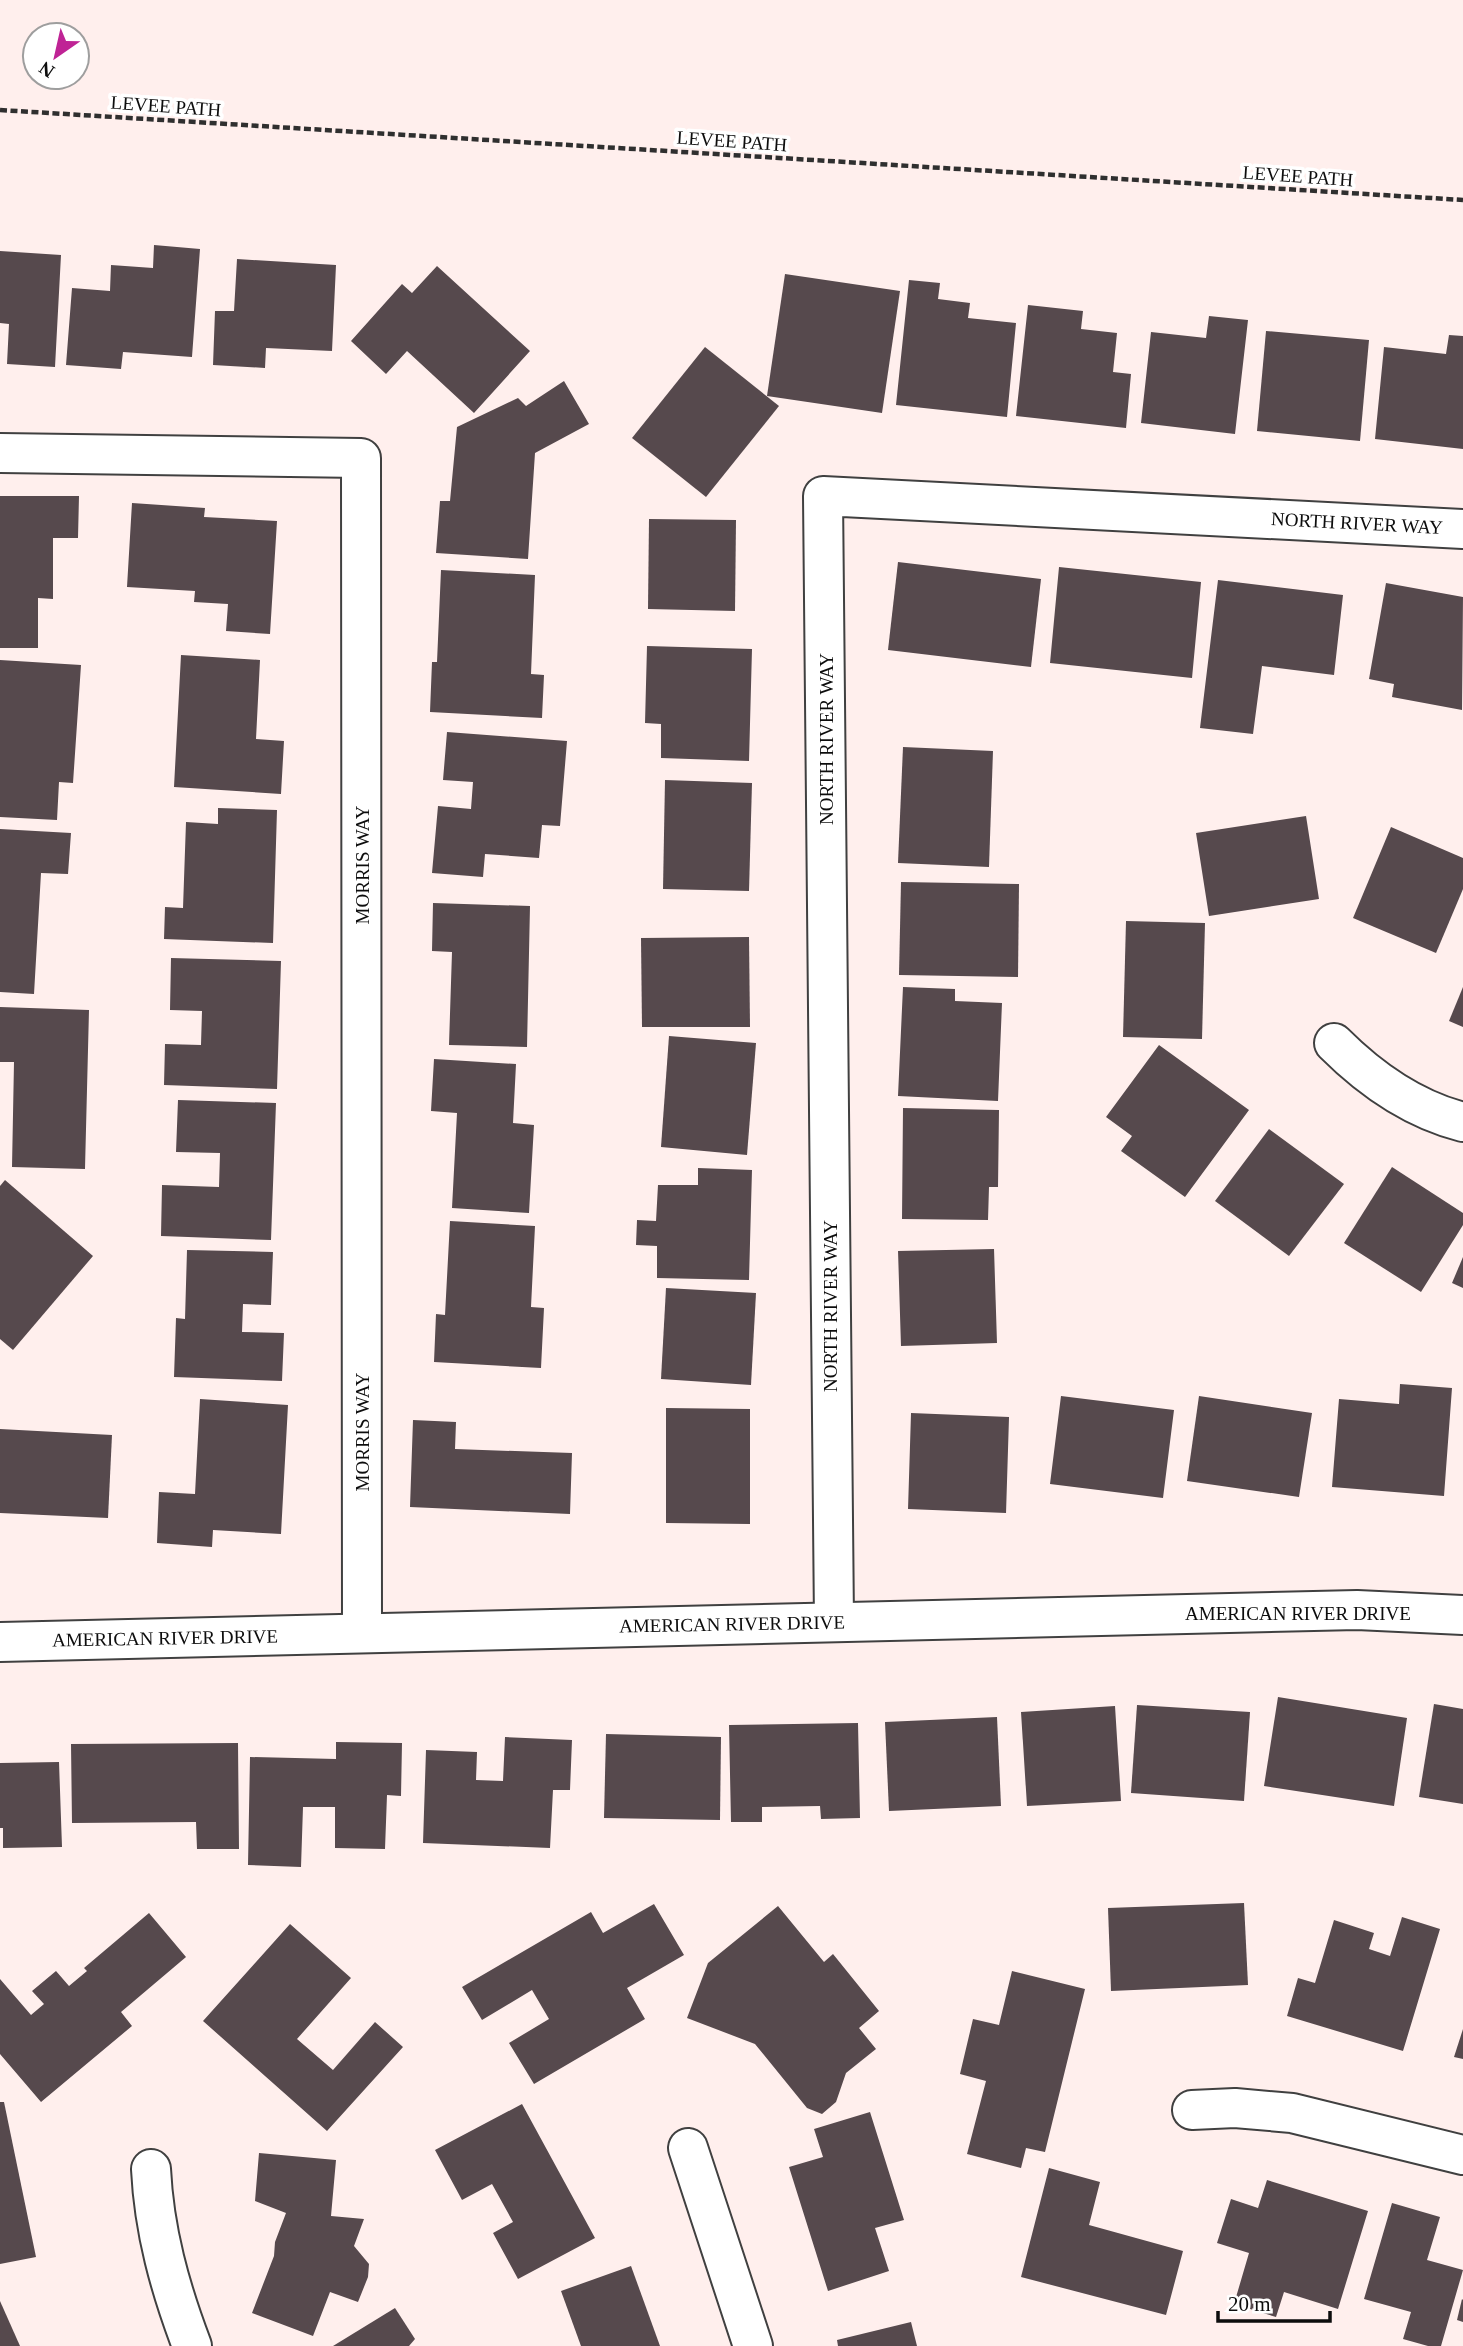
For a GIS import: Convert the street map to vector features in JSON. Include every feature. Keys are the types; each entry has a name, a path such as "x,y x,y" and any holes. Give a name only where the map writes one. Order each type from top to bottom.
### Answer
{"street":[{"name":"MORRIS WAY","path":"0,453 361,458 362,1633"},
{"name":"NORTH RIVER WAY","path":"834,1622 824,496 1463,529"},
{"path":"1334,1043 1390,1092 1440,1116 1463,1122"},
{"name":"AMERICAN RIVER DRIVE","path":"0,1642 1357,1610 1463,1615"},
{"path":"1192,2109 1235,2108 1292,2113 1463,2155"},
{"path":"688,2148 753,2346"},
{"path":"151,2169 160,2247 173,2297 192,2346"}],"path":[{"name":"LEVEE PATH","path":"0,110 1463,200"}],"building":[{"path":"154,245 200,249 192,357 123,352 121,369 66,365 72,288 110,291 111,265 153,268"},
{"path":"0,251 61,255 55,367 7,364 9,324 0,323"},
{"path":"237,259 336,265 332,351 266,348 265,368 213,365 215,311 234,311"},
{"path":"437,266 530,351 474,413 407,351 386,374 351,341 402,284 412,293"},
{"path":"785,274 900,291 882,413 767,396"},
{"path":"909,280 940,283 938,299 970,303 968,318 1016,323 1007,417 896,405"},
{"path":"1028,305 1083,311 1081,329 1117,333 1113,372 1131,374 1126,428 1016,416"},
{"path":"1209,316 1248,320 1235,434 1141,423 1151,332 1206,338"},
{"path":"1266,331 1369,340 1360,441 1257,431"},
{"path":"1449,335 1463,336 1463,449 1375,439 1384,347 1446,354"},
{"path":"705,347 779,406 706,497 632,438"},
{"path":"564,381 589,424 535,453 528,559 436,553 440,501 450,501 457,427 518,398 526,406"},
{"path":"0,496 79,496 78,538 53,538 53,599 38,598 38,648 0,648"},
{"path":"132,503 205,508 204,517 277,521 270,634 226,631 228,604 194,602 195,591 127,587"},
{"path":"649,519 736,520 735,611 648,609"},
{"path":"898,562 1041,579 1031,667 888,650"},
{"path":"1059,567 1201,582 1192,678 1050,663"},
{"path":"441,570 535,575 531,674 544,675 542,718 430,712 432,662 437,662"},
{"path":"1218,580 1343,595 1334,675 1262,666 1253,734 1200,728"},
{"path":"1386,583 1463,597 1462,710 1392,697 1394,684 1369,679"},
{"path":"647,646 752,649 749,761 661,758 661,724 645,723"},
{"path":"181,655 260,660 256,739 284,741 281,794 174,787"},
{"path":"0,660 81,665 73,783 59,782 57,820 0,817"},
{"path":"447,732 567,741 560,826 542,825 539,858 485,854 483,877 432,873 438,806 471,809 473,782 443,780"},
{"path":"903,747 993,751 989,867 898,863"},
{"path":"665,780 752,783 749,891 663,889"},
{"path":"218,808 277,810 273,943 164,939 165,907 183,908 186,822 218,824"},
{"path":"1306,816 1319,899 1209,916 1196,833"},
{"path":"1391,827 1463,858 1463,889 1436,953 1353,918"},
{"path":"0,829 71,833 68,874 41,873 34,994 0,992"},
{"path":"901,882 1019,884 1018,977 899,975"},
{"path":"433,903 530,906 527,1047 449,1045 452,952 432,951"},
{"path":"1126,921 1205,923 1202,1039 1123,1037"},
{"path":"749,937 750,1027 642,1027 641,938"},
{"path":"171,958 281,961 277,1089 164,1085 165,1044 201,1045 202,1011 170,1010"},
{"path":"903,987 955,989 955,1001 1002,1003 998,1101 898,1096"},
{"path":"1463,987 1463,1027 1449,1021"},
{"path":"0,1007 89,1010 85,1169 12,1167 14,1062 0,1062"},
{"path":"669,1036 756,1043 747,1155 661,1147"},
{"path":"1159,1045 1249,1110 1185,1197 1121,1151 1132,1136 1106,1117"},
{"path":"434,1059 516,1064 513,1123 534,1125 529,1213 452,1208 457,1113 431,1111"},
{"path":"178,1100 276,1103 271,1240 161,1236 162,1185 219,1187 220,1153 176,1152"},
{"path":"903,1108 999,1110 998,1187 989,1187 988,1220 902,1219"},
{"path":"1269,1129 1344,1184 1289,1256 1215,1201"},
{"path":"1392,1167 1463,1213 1463,1225 1421,1292 1344,1243"},
{"path":"698,1168 752,1170 749,1280 657,1278 657,1246 636,1245 637,1220 656,1221 658,1185 698,1185"},
{"path":"5,1180 93,1256 13,1350 0,1339 0,1186"},
{"path":"450,1221 535,1226 531,1307 544,1308 541,1368 434,1362 436,1314 445,1315"},
{"path":"994,1249 997,1343 901,1346 898,1251"},
{"path":"187,1250 273,1252 271,1305 243,1304 242,1332 284,1333 282,1381 174,1377 176,1318 185,1319"},
{"path":"1463,1257 1463,1288 1452,1283"},
{"path":"666,1288 756,1293 751,1385 661,1379"},
{"path":"1400,1384 1452,1388 1444,1496 1332,1487 1339,1399 1399,1404"},
{"path":"1061,1396 1174,1410 1163,1498 1050,1484"},
{"path":"1199,1396 1312,1413 1299,1497 1187,1481"},
{"path":"200,1399 288,1405 281,1534 213,1530 212,1547 157,1543 159,1492 195,1494"},
{"path":"666,1408 750,1409 750,1524 666,1523"},
{"path":"911,1413 1009,1417 1006,1513 908,1509"},
{"path":"413,1420 456,1422 455,1449 572,1453 570,1514 410,1507"},
{"path":"0,1429 112,1435 108,1518 0,1513"},
{"path":"1278,1697 1407,1718 1394,1806 1264,1786"},
{"path":"1434,1704 1463,1709 1463,1804 1419,1797"},
{"path":"1137,1705 1250,1712 1244,1801 1131,1793"},
{"path":"1115,1706 1121,1801 1027,1806 1021,1712"},
{"path":"997,1717 1001,1806 889,1811 885,1722"},
{"path":"858,1723 860,1818 821,1819 820,1806 762,1807 762,1822 731,1822 729,1725"},
{"path":"606,1734 721,1737 720,1820 604,1818"},
{"path":"505,1737 572,1740 570,1790 553,1790 550,1848 423,1843 426,1750 477,1752 476,1780 503,1781"},
{"path":"336,1742 402,1743 401,1796 387,1795 385,1849 335,1848 335,1807 303,1807 301,1867 248,1865 250,1757 336,1759"},
{"path":"238,1743 239,1849 197,1849 196,1822 72,1823 71,1744"},
{"path":"59,1762 62,1847 3,1848 3,1828 0,1828 0,1763"},
{"path":"1244,1903 1248,1985 1111,1991 1108,1908"},
{"path":"654,1904 684,1955 627,1988 645,2019 534,2084 509,2043 549,2019 532,1990 482,2020 462,1987 591,1912 603,1933"},
{"path":"778,1906 824,1962 833,1954 879,2011 859,2028 876,2049 846,2073 836,2102 822,2114 807,2108 755,2044 687,2018 708,1963"},
{"path":"149,1913 186,1957 121,2012 132,2026 41,2102 0,2054 0,1979 31,2015 44,2004 32,1991 56,1971 69,1986 87,1971 84,1968"},
{"path":"1402,1917 1440,1929 1403,2051 1287,2016 1298,1978 1315,1983 1334,1920 1374,1933 1369,1949 1390,1956"},
{"path":"290,1924 351,1978 297,2039 333,2070 375,2022 403,2047 327,2131 203,2021"},
{"path":"1012,1971 1085,1989 1045,2152 1026,2148 1021,2168 967,2154 986,2081 960,2074 973,2019 999,2025"},
{"path":"1463,2029 1463,2059 1454,2057"},
{"path":"0,2102 4,2102 36,2257 0,2264"},
{"path":"522,2104 595,2238 518,2279 493,2233 513,2222 492,2184 462,2200 435,2150"},
{"path":"870,2112 904,2220 875,2228 889,2271 828,2291 789,2167 823,2157 814,2129"},
{"path":"259,2153 336,2160 331,2216 364,2219 354,2246 369,2264 368,2277 358,2302 330,2292 313,2336 252,2313 274,2256 275,2242 286,2213 255,2201"},
{"path":"1049,2168 1100,2182 1089,2225 1183,2251 1166,2315 1021,2277"},
{"path":"1267,2180 1368,2211 1338,2309 1284,2292 1276,2317 1234,2304 1249,2253 1217,2243 1231,2199 1258,2208"},
{"path":"1392,2203 1440,2217 1427,2260 1463,2270 1441,2346 1428,2346 1403,2339 1411,2312 1364,2299"},
{"path":"631,2266 660,2346 581,2346 561,2291"},
{"path":"1463,2300 1463,2322 1457,2320"},
{"path":"0,2301 20,2346 0,2346"},
{"path":"395,2308 415,2339 409,2346 333,2346"},
{"path":"911,2322 917,2346 838,2346 837,2340"}]}
